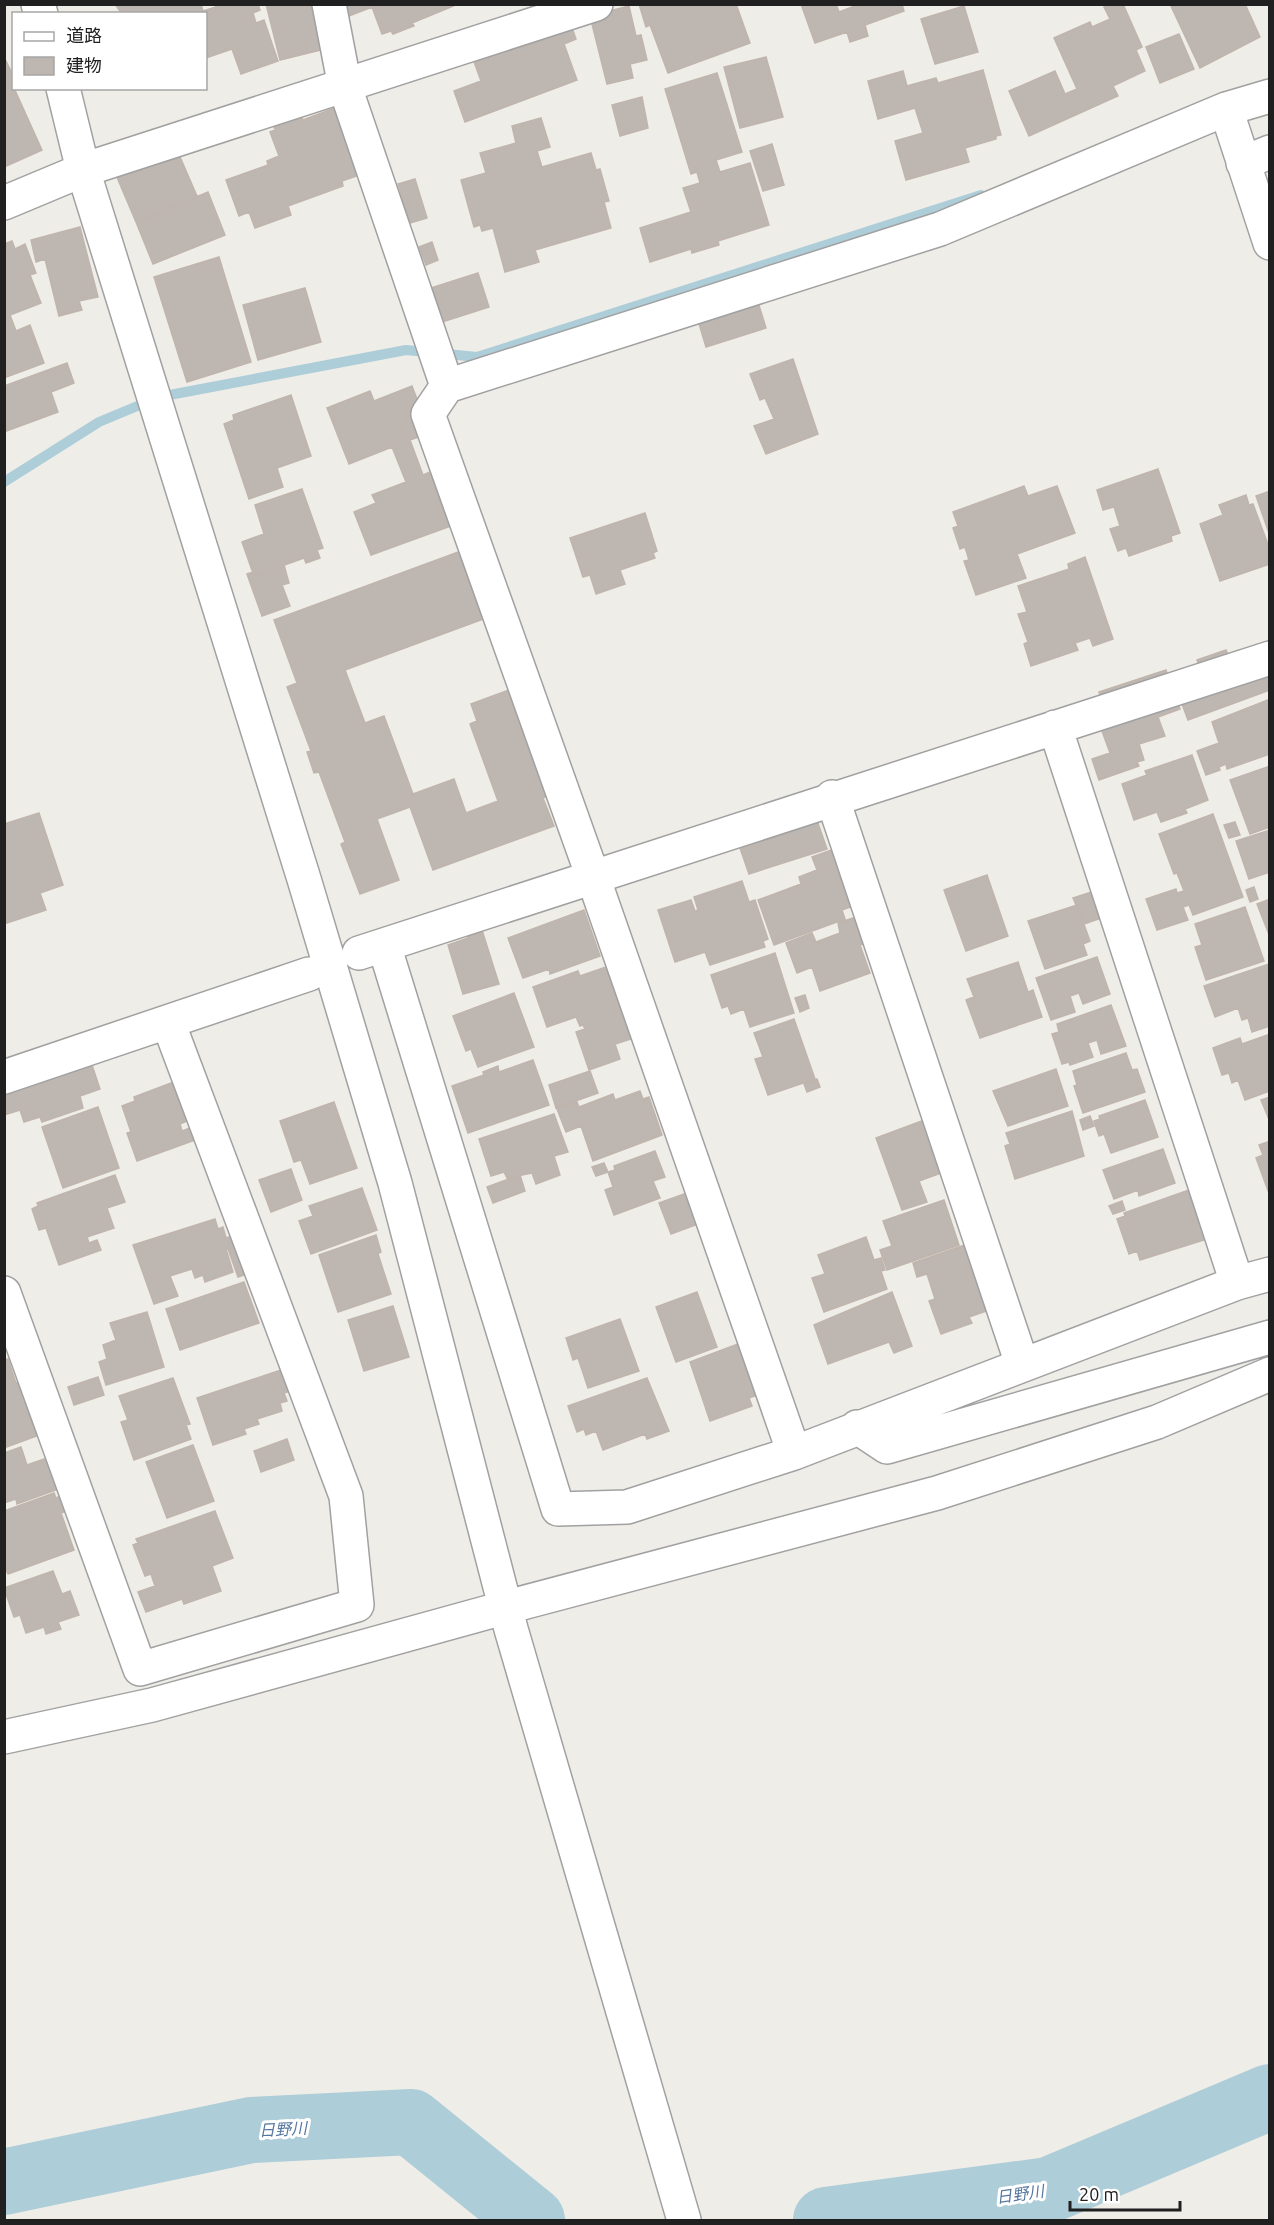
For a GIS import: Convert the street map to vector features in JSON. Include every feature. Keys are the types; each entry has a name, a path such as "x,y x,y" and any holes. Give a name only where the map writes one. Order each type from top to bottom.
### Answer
{"street":[{"path":"329,4 345,87 447,386"},
{"path":"4,203 82,170 345,87 596,4"},
{"path":"63,90 82,170 301,868 395,1183 509,1618 684,2220"},
{"path":"794,1453 594,877 428,414 447,386 940,229 1226,109 1269,96"},
{"path":"1226,109 1256,157 1269,243"},
{"path":"1269,658 832,797 372,949 558,1509 627,1507 794,1453 1022,1364 1237,1283 1269,1274"},
{"path":"1055,727 1237,1283"},
{"path":"832,797 1022,1364"},
{"path":"4,1077 309,974"},
{"path":"4,1293 140,1669 357,1605 346,1496 168,1022"},
{"path":"857,1427 887,1447 1269,1337"},
{"path":"4,1737 152,1705 509,1618 937,1493 1157,1422 1269,1374"}],"building":[{"path":"115,4 201,4 203,11 216,7 215,4 258,4 260,10 253,13 256,23 264,20 278,61 241,74 232,49 207,58 207,12 121,12"},
{"path":"266,4 315,4 325,49 280,60"},
{"path":"344,4 458,4 412,23 414,26 393,34 391,31 382,34 372,7 349,16"},
{"path":"639,4 736,4 750,43 668,73 650,25 646,27"},
{"path":"801,4 836,4 839,12 860,4 902,4 904,11 865,25 868,36 850,42 847,32 815,43"},
{"path":"1110,4 1123,4 1142,47 1136,50 1145,71 1113,86 1118,96 1029,136 1009,91 1055,71 1065,94 1077,89 1054,38 1090,22 1092,27 1110,19 1104,7"},
{"path":"1170,4 1245,4 1260,37 1200,68"},
{"path":"564,5 576,39 564,44 577,80 465,122 454,91 481,81 473,59"},
{"path":"629,6 636,36 641,35 647,60 630,64 633,78 607,84 590,16"},
{"path":"964,6 978,52 935,64 921,19"},
{"path":"1179,34 1194,69 1160,83 1146,47"},
{"path":"4,57 12,73 12,90 15,90 42,150 4,167"},
{"path":"766,57 783,117 740,128 724,67"},
{"path":"983,70 1001,135 996,136 996,139 965,148 969,162 906,180 895,141 923,133 915,108 878,119 868,81 903,71 907,86 936,78 938,83"},
{"path":"717,73 742,152 716,160 720,172 750,163 769,225 718,241 719,245 692,253 691,249 650,262 640,228 691,212 683,188 700,183 697,172 691,174 665,89"},
{"path":"642,97 648,128 620,136 612,105"},
{"path":"340,106 365,173 342,181 343,186 288,206 291,215 255,228 249,212 239,216 226,180 268,165 267,161 279,156 270,132 275,130 271,119 299,110 303,120"},
{"path":"541,118 550,147 537,151 542,167 591,153 596,170 600,169 609,201 604,202 611,228 535,250 539,262 505,272 493,228 482,231 480,225 474,227 461,180 486,173 480,153 516,143 512,126"},
{"path":"772,144 784,185 763,191 750,151"},
{"path":"177,150 197,196 136,222 116,175"},
{"path":"415,179 427,218 410,223 398,184"},
{"path":"208,192 225,235 153,264 136,222"},
{"path":"80,227 98,297 79,301 82,310 59,316 45,259 36,262 31,240"},
{"path":"12,241 15,249 25,244 36,273 30,275 41,303 10,315 16,331 30,325 44,363 4,378 4,244"},
{"path":"432,242 438,260 426,265 419,247"},
{"path":"219,257 251,362 187,382 154,277"},
{"path":"478,273 489,307 442,322 431,288"},
{"path":"305,288 321,342 258,360 243,305"},
{"path":"757,299 766,328 706,347 697,317"},
{"path":"793,359 818,434 766,454 754,426 774,419 765,398 760,400 750,374"},
{"path":"67,363 74,383 51,392 58,412 4,432 4,386"},
{"path":"412,386 430,433 410,440 423,475 437,469 459,523 371,555 354,512 376,503 372,495 406,482 392,447 349,464 327,408 370,391 374,401"},
{"path":"291,395 311,456 277,468 283,487 249,499 224,424 234,420 233,415"},
{"path":"1158,469 1180,533 1171,536 1172,541 1129,556 1126,548 1118,551 1110,529 1120,526 1114,507 1103,510 1097,490"},
{"path":"1024,486 1028,496 1057,486 1075,533 1017,554 1026,578 976,595 964,561 969,560 965,547 960,549 953,528 958,526 953,512"},
{"path":"302,489 323,548 317,550 320,558 306,563 304,558 254,576 242,542 264,534 255,505"},
{"path":"1270,491 1270,536 1256,496"},
{"path":"1246,495 1249,505 1253,504 1270,550 1270,564 1220,581 1200,524 1223,515 1219,505"},
{"path":"645,513 657,551 653,553 655,558 620,570 625,584 596,594 590,575 583,577 570,538"},
{"path":"461,551 486,618 345,670 365,723 384,716 413,794 454,779 466,813 498,801 470,724 477,721 471,704 509,690 547,796 543,798 554,826 433,870 410,807 377,819 399,880 360,894 341,844 345,842 319,772 314,773 307,752 311,751 287,687 297,683 274,620"},
{"path":"1085,557 1113,639 1093,646 1090,638 1075,643 1078,650 1031,666 1024,644 1028,642 1018,614 1027,612 1018,586 1069,569 1068,564"},
{"path":"284,565 289,583 282,585 290,606 262,616 247,574 253,572 254,576"},
{"path":"1226,650 1228,654 1239,650 1241,656 1270,675 1270,690 1188,720 1176,688 1204,678 1197,660"},
{"path":"1166,670 1180,709 1158,717 1165,736 1139,744 1144,760 1137,762 1139,766 1099,780 1092,759 1110,753 1094,709 1103,706 1099,692"},
{"path":"1270,699 1270,754 1227,769 1226,764 1219,767 1220,770 1206,775 1197,751 1219,743 1212,722"},
{"path":"1192,755 1208,800 1185,809 1187,813 1161,822 1157,812 1134,820 1122,784 1147,775 1145,771"},
{"path":"1270,766 1270,827 1250,834 1230,780"},
{"path":"807,792 827,849 749,874 730,819"},
{"path":"39,813 63,885 40,893 46,910 4,924 4,824"},
{"path":"1213,814 1243,897 1193,915 1189,905 1183,907 1188,920 1157,930 1146,899 1176,889 1177,893 1184,891 1177,873 1174,874 1159,834"},
{"path":"1235,822 1240,835 1229,838 1224,825"},
{"path":"1270,830 1270,872 1249,879 1236,841"},
{"path":"840,847 853,906 842,910 845,919 774,945 758,900 801,884 799,877 817,870 812,857"},
{"path":"987,875 1008,936 966,951 944,890"},
{"path":"742,881 749,902 755,900 768,939 763,941 765,947 710,965 705,952 675,962 658,910 691,900 695,911 698,910 694,897"},
{"path":"1254,887 1258,899 1250,902 1246,890"},
{"path":"1098,890 1107,916 1084,924 1073,898"},
{"path":"1270,899 1270,937 1257,904"},
{"path":"1077,905 1090,941 1083,944 1087,955 1045,969 1028,921"},
{"path":"1245,907 1264,961 1206,980 1195,947 1202,945 1195,924"},
{"path":"584,910 600,956 550,974 549,969 523,978 508,938"},
{"path":"859,916 869,942 860,945 870,973 820,991 812,967 797,973 786,943 812,933 816,942 840,933 838,923"},
{"path":"464,924 482,930 499,984 463,994 448,945 468,938"},
{"path":"775,953 794,1013 750,1027 744,1009 731,1014 728,1006 722,1008 711,975"},
{"path":"1097,957 1110,994 1083,1004 1079,993 1070,996 1075,1012 1051,1020 1036,978"},
{"path":"1018,962 1028,992 1033,990 1042,1017 980,1038 966,1000 974,997 967,979"},
{"path":"1269,964 1270,1026 1252,1032 1248,1018 1242,1020 1238,1008 1215,1017 1204,986"},
{"path":"606,967 631,1039 615,1044 620,1059 589,1070 576,1032 585,1029 583,1025 580,1026 576,1017 547,1027 533,987 578,971 580,976"},
{"path":"514,993 534,1047 478,1067 471,1049 466,1051 453,1016"},
{"path":"805,995 809,1008 800,1012 795,998"},
{"path":"1111,1005 1126,1046 1101,1054 1097,1040 1088,1043 1093,1057 1070,1065 1069,1062 1062,1064 1052,1034 1059,1032 1057,1024"},
{"path":"794,1019 815,1079 768,1095 755,1059 763,1057 754,1033"},
{"path":"1270,1034 1270,1091 1245,1100 1238,1080 1232,1083 1229,1073 1222,1075 1213,1048 1240,1038 1242,1044"},
{"path":"85,1044 100,1089 80,1096 83,1108 42,1122 40,1117 24,1122 20,1110 4,1115 4,1078"},
{"path":"1126,1053 1132,1070 1137,1069 1145,1092 1083,1113 1074,1086 1077,1085 1073,1071"},
{"path":"533,1060 549,1105 468,1133 452,1086 484,1075 483,1072 498,1066 499,1072"},
{"path":"1056,1069 1068,1106 1008,1126 993,1091"},
{"path":"590,1071 598,1093 556,1108 549,1085"},
{"path":"817,1079 820,1087 807,1092 804,1084"},
{"path":"179,1080 191,1113 185,1115 187,1121 180,1124 182,1131 201,1124 206,1136 137,1161 127,1133 131,1132 122,1106 135,1101 134,1097"},
{"path":"640,1091 643,1099 649,1097 662,1135 593,1161 581,1126 566,1132 557,1109 577,1102 579,1107 613,1094 615,1100"},
{"path":"1270,1097 1270,1122 1261,1100"},
{"path":"1145,1100 1158,1137 1111,1153 1104,1134 1099,1136 1094,1121 1100,1119 1099,1116"},
{"path":"334,1102 357,1168 310,1184 301,1160 294,1162 280,1121"},
{"path":"98,1107 119,1168 63,1188 42,1127"},
{"path":"1072,1111 1084,1156 1015,1179 1005,1146 1010,1144 1006,1133"},
{"path":"554,1114 568,1152 554,1156 560,1175 536,1184 532,1173 507,1178 504,1172 491,1176 479,1139"},
{"path":"1090,1116 1094,1126 1083,1130 1080,1120"},
{"path":"927,1119 941,1173 919,1181 927,1202 902,1210 876,1138"},
{"path":"1270,1141 1270,1196 1256,1158 1263,1155 1259,1145"},
{"path":"1163,1149 1175,1183 1139,1196 1138,1190 1114,1199 1103,1170"},
{"path":"655,1151 665,1177 653,1181 660,1198 614,1215 605,1190 613,1187 608,1172 615,1170 614,1166"},
{"path":"604,1163 608,1172 596,1176 592,1167"},
{"path":"291,1169 302,1200 271,1212 259,1180"},
{"path":"115,1175 125,1202 107,1208 114,1228 87,1237 89,1243 97,1240 101,1250 59,1265 46,1228 39,1230 32,1209 38,1206 37,1203"},
{"path":"520,1175 525,1191 493,1203 487,1187"},
{"path":"362,1188 377,1230 311,1254 299,1221 313,1216 309,1206"},
{"path":"1189,1190 1207,1239 1140,1260 1137,1251 1129,1254 1117,1219 1125,1216 1124,1213"},
{"path":"687,1193 698,1224 671,1234 659,1203"},
{"path":"944,1200 959,1245 887,1270 880,1250 892,1246 883,1221"},
{"path":"1122,1201 1125,1210 1113,1214 1109,1206"},
{"path":"215,1219 218,1229 223,1227 226,1238 240,1233 253,1272 238,1277 228,1249 226,1249 233,1272 205,1282 203,1275 195,1278 192,1269 170,1276 178,1296 154,1304 133,1245"},
{"path":"376,1235 381,1252 378,1254 391,1294 338,1312 319,1255"},
{"path":"866,1237 874,1260 881,1258 885,1270 881,1271 887,1289 824,1312 812,1278 825,1274 818,1255"},
{"path":"976,1241 995,1308 969,1317 972,1323 941,1334 929,1301 935,1299 927,1274 917,1277 913,1263"},
{"path":"244,1282 259,1323 180,1350 166,1309"},
{"path":"697,1292 717,1347 676,1362 656,1307"},
{"path":"892,1292 912,1346 894,1353 889,1342 828,1364 814,1325"},
{"path":"393,1306 409,1357 364,1371 348,1320"},
{"path":"147,1312 164,1367 106,1385 99,1362 107,1359 103,1345 116,1340 110,1323"},
{"path":"620,1319 639,1371 588,1388 578,1358 573,1360 566,1338"},
{"path":"738,1344 757,1395 749,1398 752,1406 710,1421 690,1362"},
{"path":"8,1359 16,1383 24,1380 42,1434 4,1448 4,1360"},
{"path":"287,1368 294,1390 284,1393 287,1401 280,1403 282,1411 257,1419 259,1424 244,1429 246,1434 213,1445 197,1398"},
{"path":"98,1377 104,1395 74,1405 68,1387"},
{"path":"173,1378 190,1424 186,1425 191,1439 134,1460 121,1422 128,1420 119,1396"},
{"path":"647,1378 669,1431 647,1439 645,1434 603,1450 596,1431 586,1435 584,1429 577,1432 568,1406"},
{"path":"287,1439 294,1460 261,1472 254,1451"},
{"path":"193,1445 214,1501 167,1518 146,1462"},
{"path":"21,1447 27,1465 50,1457 61,1488 17,1504 16,1499 4,1503 4,1453"},
{"path":"54,1493 56,1498 63,1495 69,1510 61,1513 74,1550 8,1574 4,1565 4,1511"},
{"path":"215,1511 233,1558 212,1566 221,1591 184,1604 182,1599 146,1612 138,1592 155,1586 151,1574 145,1576 133,1545 138,1543 136,1539"},
{"path":"53,1571 62,1594 70,1591 79,1615 58,1622 61,1629 46,1634 44,1627 26,1633 20,1615 14,1617 4,1588"}],"waterway":[{"path":"4,482 99,422 159,397 406,350 477,357 981,195"},
{"name":"日野川","path":"826,2220 1049,2190 1270,2097"},
{"name":"日野川","path":"4,2182 251,2130 411,2122 532,2220"}]}
